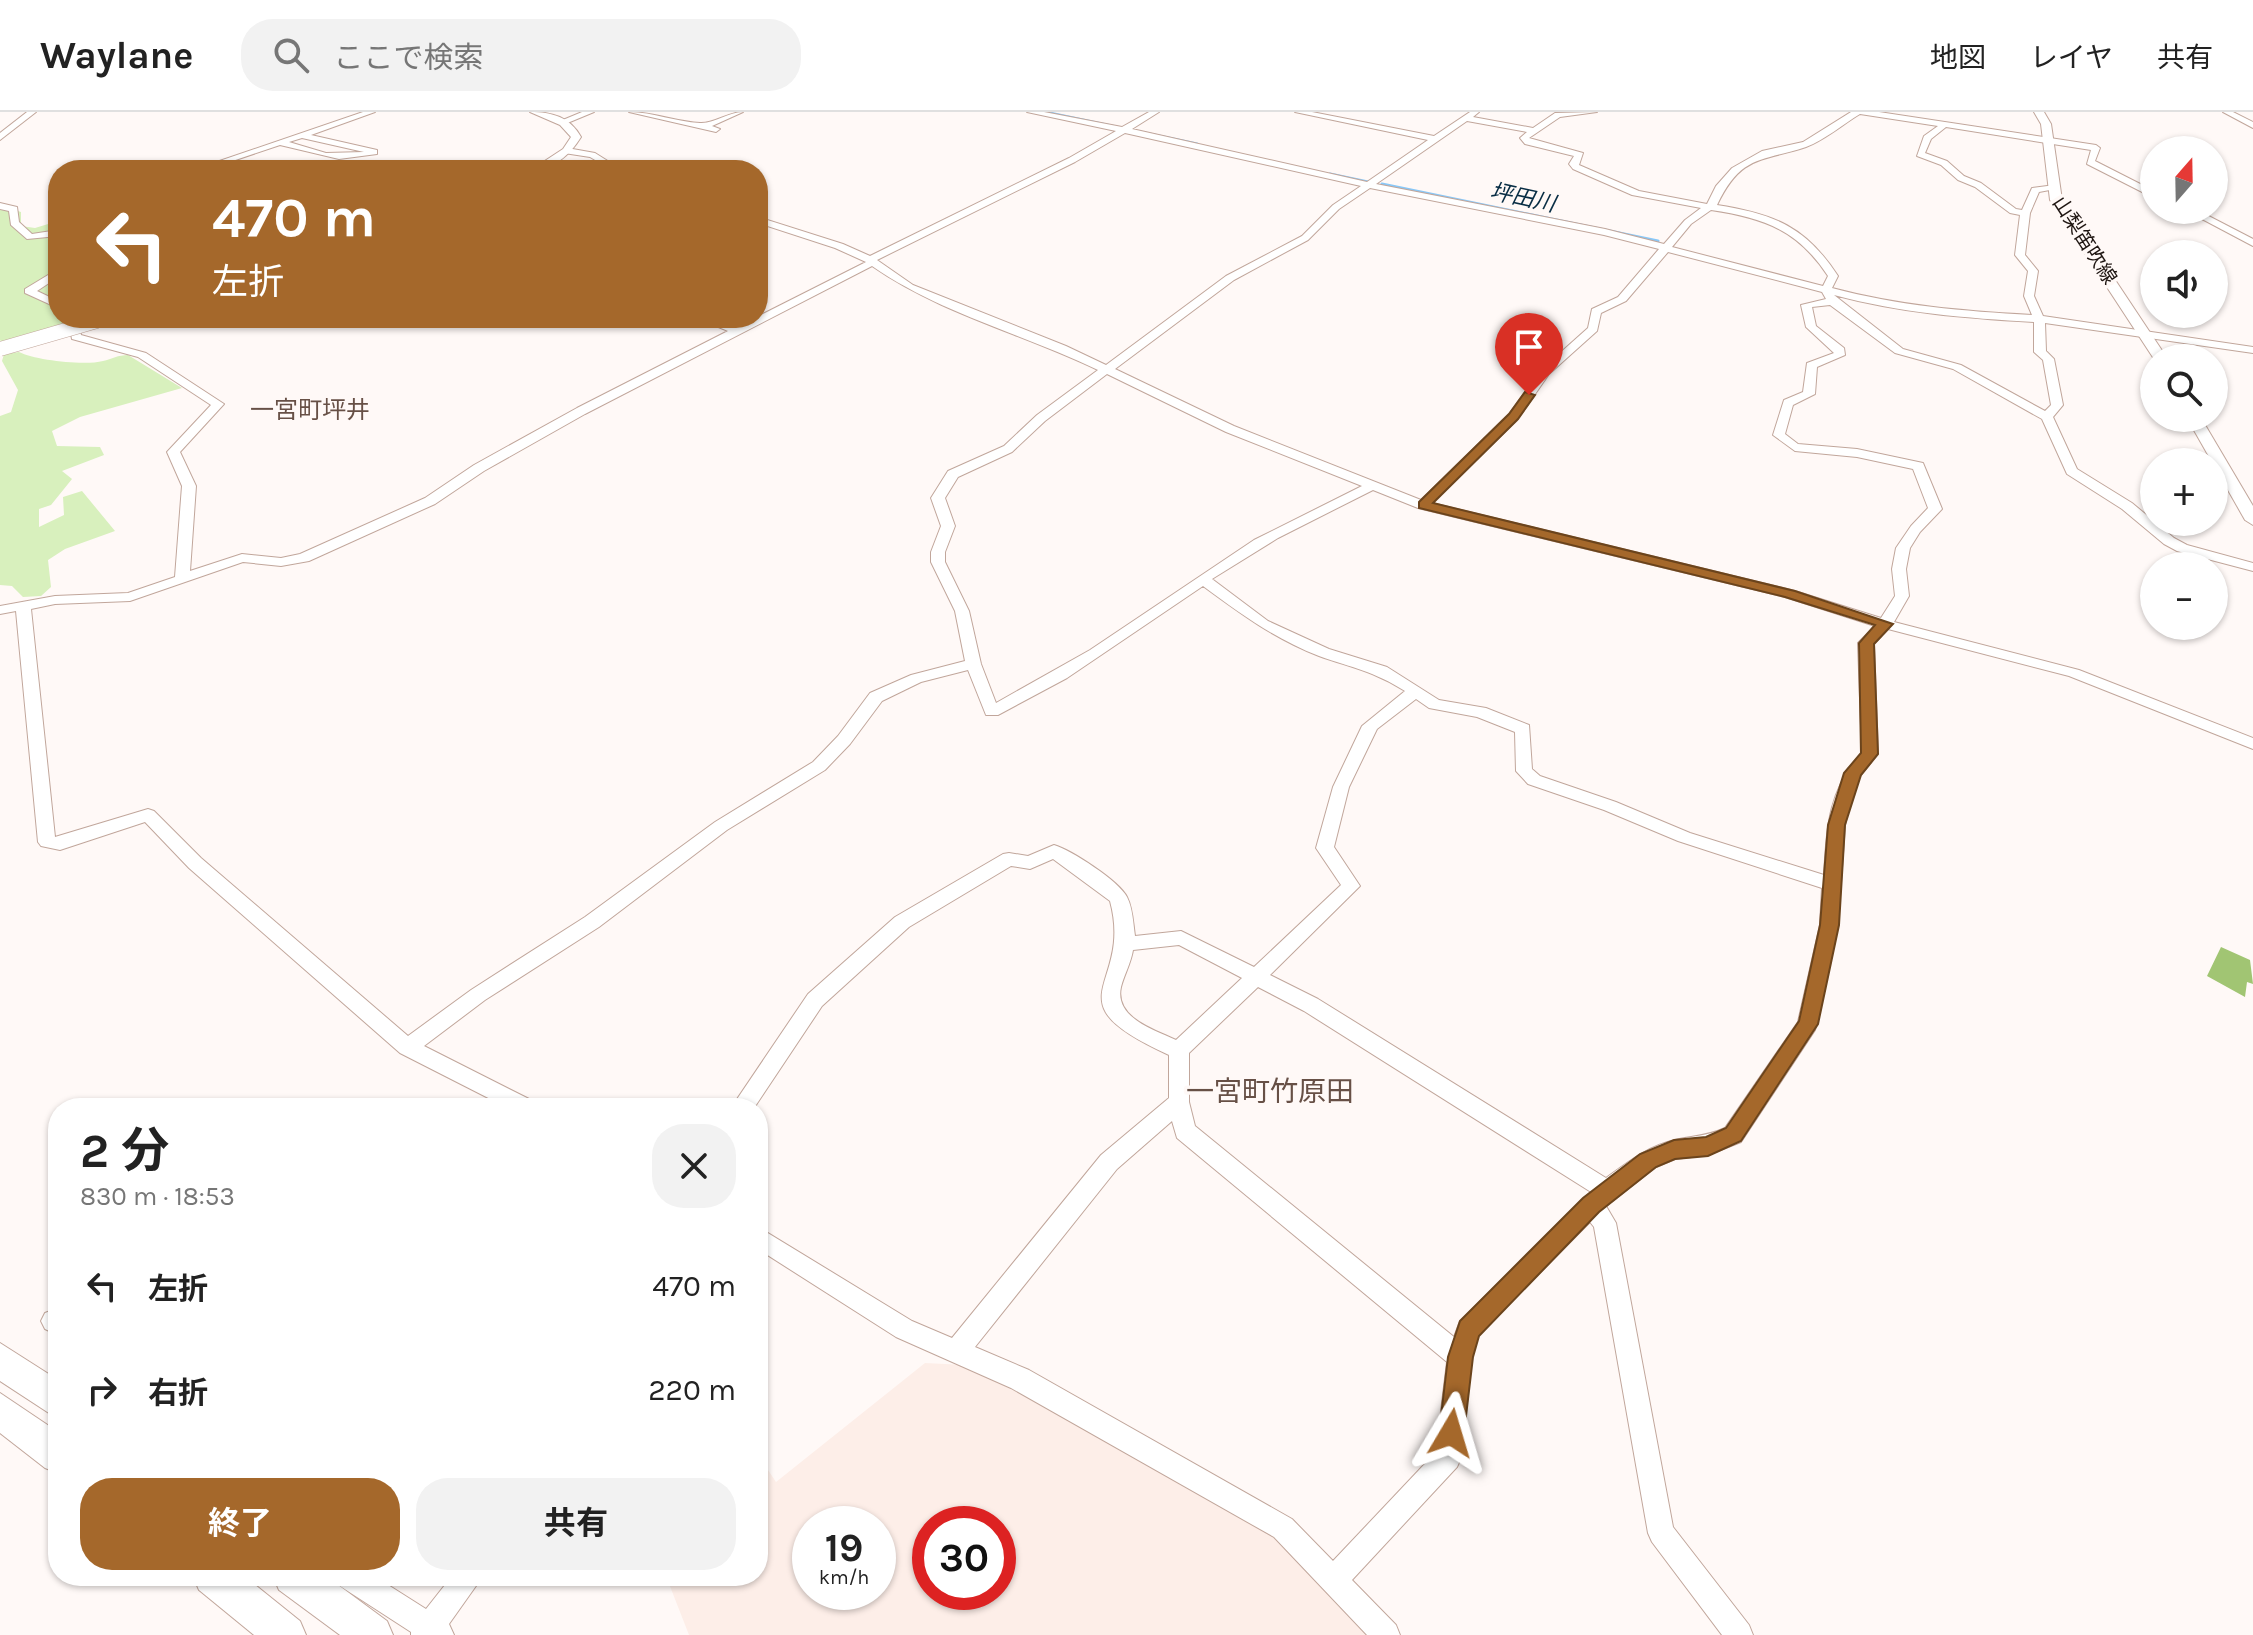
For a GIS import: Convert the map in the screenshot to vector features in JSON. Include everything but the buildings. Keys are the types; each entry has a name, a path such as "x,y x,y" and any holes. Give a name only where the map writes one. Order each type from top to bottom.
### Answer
{"highway":[{"path":"0,1360 46,1392"},
{"path":"2,1412 48,1447"},
{"path":"225,1586 286,1635"},
{"path":"307,1586 373,1635"}],"main road":[{"path":"535,112 562,122 573,129 576,137 567,151 552,160"},
{"name":"山梨笛吹線","path":"2039,112 2046,124 2052,187 2063,212 2152,344"},
{"path":"0,349 75,328"},
{"path":"2202,432 2253,520"}],"street":[{"path":"0,137 32,112"},
{"path":"230,160 371,112"},
{"path":"562,122 590,112"},
{"path":"633,112 716,129"},
{"path":"670,122 690,112"},
{"path":"704,126 739,112"},
{"path":"1031,112 1131,129 1372,185 1669,247 1829,295 1911,310 2039,319 2253,350"},
{"path":"768,313 1131,129 1155,112"},
{"path":"1299,112 1437,139"},
{"path":"1345,121 1360,112"},
{"path":"1449,112 1535,131"},
{"path":"1593,112 1558,115 1524,138 1528,142 1580,155 1573,164 1576,167 1627,190 1779,222 1811,243 1833,276 1829,295"},
{"path":"1423,505 1513,417 1545,372 1593,329 1596,311 1622,299 1688,222 1710,207 1721,186 1745,163 1765,153 1806,144 1860,112 1942,127 2096,148 2090,162 2140,188"},
{"path":"2227,112 2253,125"},
{"path":"1372,485 1349,502 1259,542 1062,676 992,711 973,664 962,611 938,562 948,526 939,502 942,487 961,468 1008,449 1041,418 1208,298 1230,278 1305,238 1336,207 1470,115"},
{"path":"2239,116 2253,116"},
{"path":"1942,127 1927,138 1920,154 1944,163 1961,178 1978,185 2013,211 2025,213"},
{"path":"279,142 306,151 357,159 374,152 302,135"},
{"path":"567,151 592,155 601,160"},
{"path":"2047,417 2057,405 2048,359 2040,352 2039,319 2029,296 2033,271 2020,255 2025,213 2035,190 2052,187"},
{"path":"0,206 14,209 14,223 30,237 48,234"},
{"path":"768,223 839,246 871,261 909,287 1108,369 1230,429 1423,505 1790,594 1885,624 2074,673 2253,744"},
{"path":"2217,224 2253,243"},
{"path":"48,279 29,291 48,300"},
{"path":"1829,295 1899,351 1957,367 2047,417 2072,471 2127,506 2182,548 2253,567"},
{"path":"1332,1582 1448,1458 1460,1357 1468,1329 1599,1198 1648,1160 1674,1150 1708,1146 1733,1135 1808,1024 1829,925 1836,825 1844,791 1853,773 1870,754 1866,643 1885,624 1902,596 1895,567 1915,527 1935,509 1918,466 1857,453 1795,447 1779,435 1788,403 1809,394 1811,365 1839,355 1840,350 1811,327 1806,305 1829,295"},
{"path":"75,328 76,337 142,355 218,404 173,452 189,486 182,580"},
{"path":"730,328 735,330"},
{"path":"508,1098 407,1047 195,863 148,815 60,844 47,842 10,608 55,600 118,600 242,558 281,562 304,558 430,501 492,461 739,328"},
{"path":"1203,579 1263,624 1324,652 1382,670 1435,704 1480,712 1523,729 1524,771 1534,780 1610,806 1684,837 1831,884"},
{"path":"407,1047 478,995 592,922 721,826 819,766 844,740 876,697 916,678 973,664"},
{"path":"1414,692 1370,726 1341,787 1325,848 1351,886 1179,1050 1179,1102 1185,1131 1460,1357"},
{"path":"749,1098 815,1000 902,922 1009,859 1030,863 1054,851 1118,896 1125,920 1125,944 1107,994 1112,1010 1122,1023 1179,1050"},
{"path":"1125,944 1181,938 1311,1005 1599,1198 1661,1533 1739,1635"},
{"path":"955,1353 1109,1162 1179,1102"},
{"path":"768,1243 904,1329 1020,1379 1283,1528 1296,1537 1332,1582 1386,1635"},
{"path":"364,1586 431,1632 462,1586"}],"shaded area":[{"path":"925,1363 984,1366 1282,1535 1373,1635 689,1635 670,1586 768,1586 768,1470 776,1482"}],"green space":[{"path":"0,205 21,212 21,226 35,228 48,224 48,328 51,328 2,343"},
{"path":"19,352 48,360 84,363 128,355 182,388 80,417 52,431 57,446 100,447 104,455 62,471 72,479 51,505 39,509 39,527 64,515 63,497 82,491 115,531 65,549 48,560 51,587 41,596 23,597 12,586 0,585 0,416 11,412 18,390 2,361 4,354"},
{"path":"2221,947 2250,960 2253,984 2247,982 2245,997 2207,976"}],"waterway":[{"name":"坪田川","path":"1045,112 1197,144"},
{"name":"坪田川","path":"1330,174 1368,182"},
{"name":"坪田川","path":"1382,184 1658,241"}],"district":[{"name":"一宮町坪井","path":"310,410"},
{"name":"一宮町竹原田","path":"1270,1091"}],"route":[{"path":"1451,1433 1460,1357 1468,1329 1607,1190 1648,1160 1674,1150 1708,1146 1733,1135 1808,1024 1829,925 1836,825 1844,791 1853,773 1870,754 1866,643 1868,637 1885,624 1790,594 1618,555 1423,505 1513,417 1529,395"}]}
